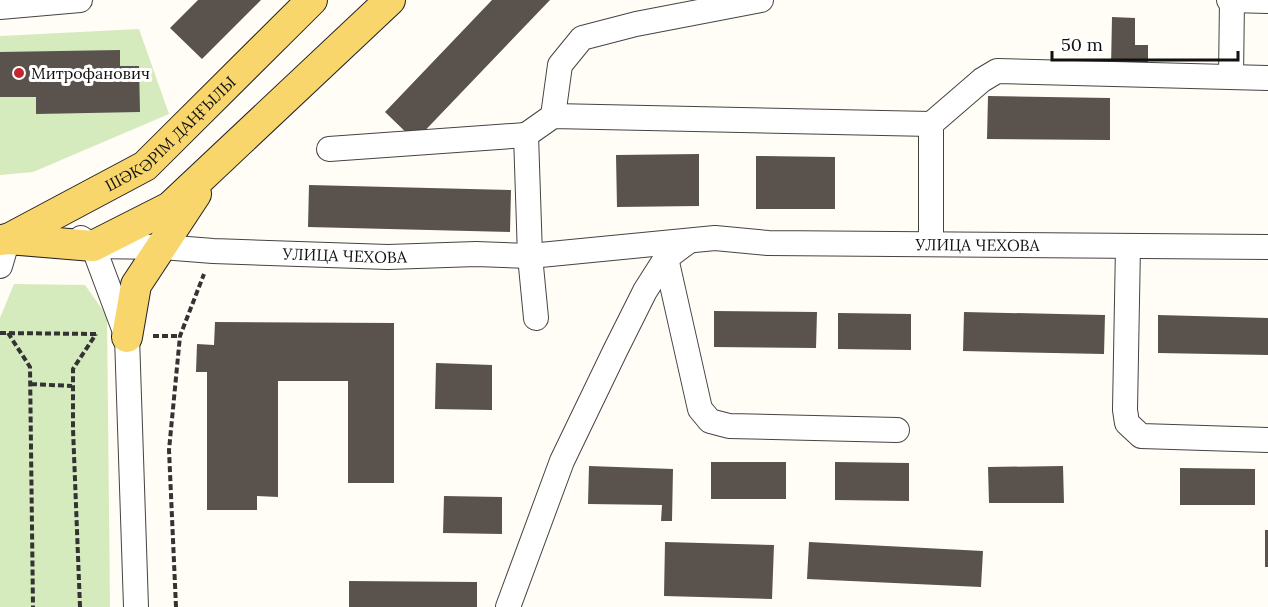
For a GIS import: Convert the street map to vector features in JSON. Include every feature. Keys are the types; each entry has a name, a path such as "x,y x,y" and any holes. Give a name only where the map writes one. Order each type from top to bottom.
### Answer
{"main road":[{"name":"ШӘКӘРІМ ДАҢҒЫЛЫ","path":"2,242 145,166 312,0"},
{"path":"93,246 170,207 390,0"},
{"path":"127,337 136,285 214,165"},
{"name":"УЛИЦА ЧЕХОВА","path":"2,242 93,246"}],"street":[{"path":"0,7 80,0"},
{"path":"553,116 560,65 582,38 636,24 761,0"},
{"path":"1231,77 1231,0 1268,1"},
{"path":"329,149 526,135 553,116 931,124 982,80 997,71 1268,78"},
{"path":"931,124 931,244"},
{"path":"526,135 530,256 536,318"},
{"path":"39,224 71,231 93,246 127,337 136,607"},
{"name":"УЛИЦА ЧЕХОВА","path":"93,246 162,246 213,251 388,257 476,254 530,256 715,238 768,243 1268,247"},
{"path":"508,607 562,461 645,291 666,258 689,241"},
{"path":"1128,246 1125,410 1127,423 1141,436 1268,440"},
{"path":"666,258 700,409 710,421 729,426 897,430"}],"path":[{"path":"176,607 169,450 180,336 213,251"},
{"path":"0,333 96,334 127,337"},
{"path":"8,333 30,367 33,607"},
{"path":"80,607 72,386 73,369 96,334"},
{"path":"31,384 72,386"}],"green space":[{"path":"139,29 169,114 33,172 0,175 0,36"},
{"path":"14,284 85,285 107,316 110,607 0,607 0,318"}],"building":[{"path":"198,0 261,0 202,59 170,28"},
{"path":"492,0 550,0 415,141 385,112"},
{"path":"1112,17 1135,18 1135,45 1148,45 1148,68 1111,68"},
{"path":"120,50 120,66 139,66 140,112 36,114 36,97 0,97 0,52"},
{"path":"988,96 1110,98 1110,140 987,139"},
{"path":"699,154 699,206 617,207 616,155"},
{"path":"756,156 835,157 835,209 756,209"},
{"path":"309,185 511,190 510,232 308,227"},
{"path":"714,311 817,312 816,348 714,347"},
{"path":"964,312 1105,315 1104,354 963,351"},
{"path":"838,313 911,314 911,350 838,349"},
{"path":"1158,315 1268,318 1268,355 1158,353"},
{"path":"215,322 394,323 394,483 348,483 348,381 278,381 278,497 257,496 257,510 207,510 207,372 196,372 197,344 214,345"},
{"path":"436,363 492,365 492,410 435,409"},
{"path":"711,462 786,462 786,499 711,499"},
{"path":"835,462 909,463 909,501 835,500"},
{"path":"589,466 673,469 672,521 661,521 662,505 588,504"},
{"path":"1063,466 1064,503 989,503 988,467"},
{"path":"1180,468 1255,469 1255,505 1180,505"},
{"path":"444,496 502,497 502,534 443,533"},
{"path":"1265,530 1268,530 1268,567 1265,567"},
{"path":"665,542 774,545 772,599 664,596"},
{"path":"809,542 983,551 981,587 807,579"},
{"path":"349,581 477,582 477,607 349,607"}],"place":[{"name":"Митрофанович","path":"19,73"}]}
